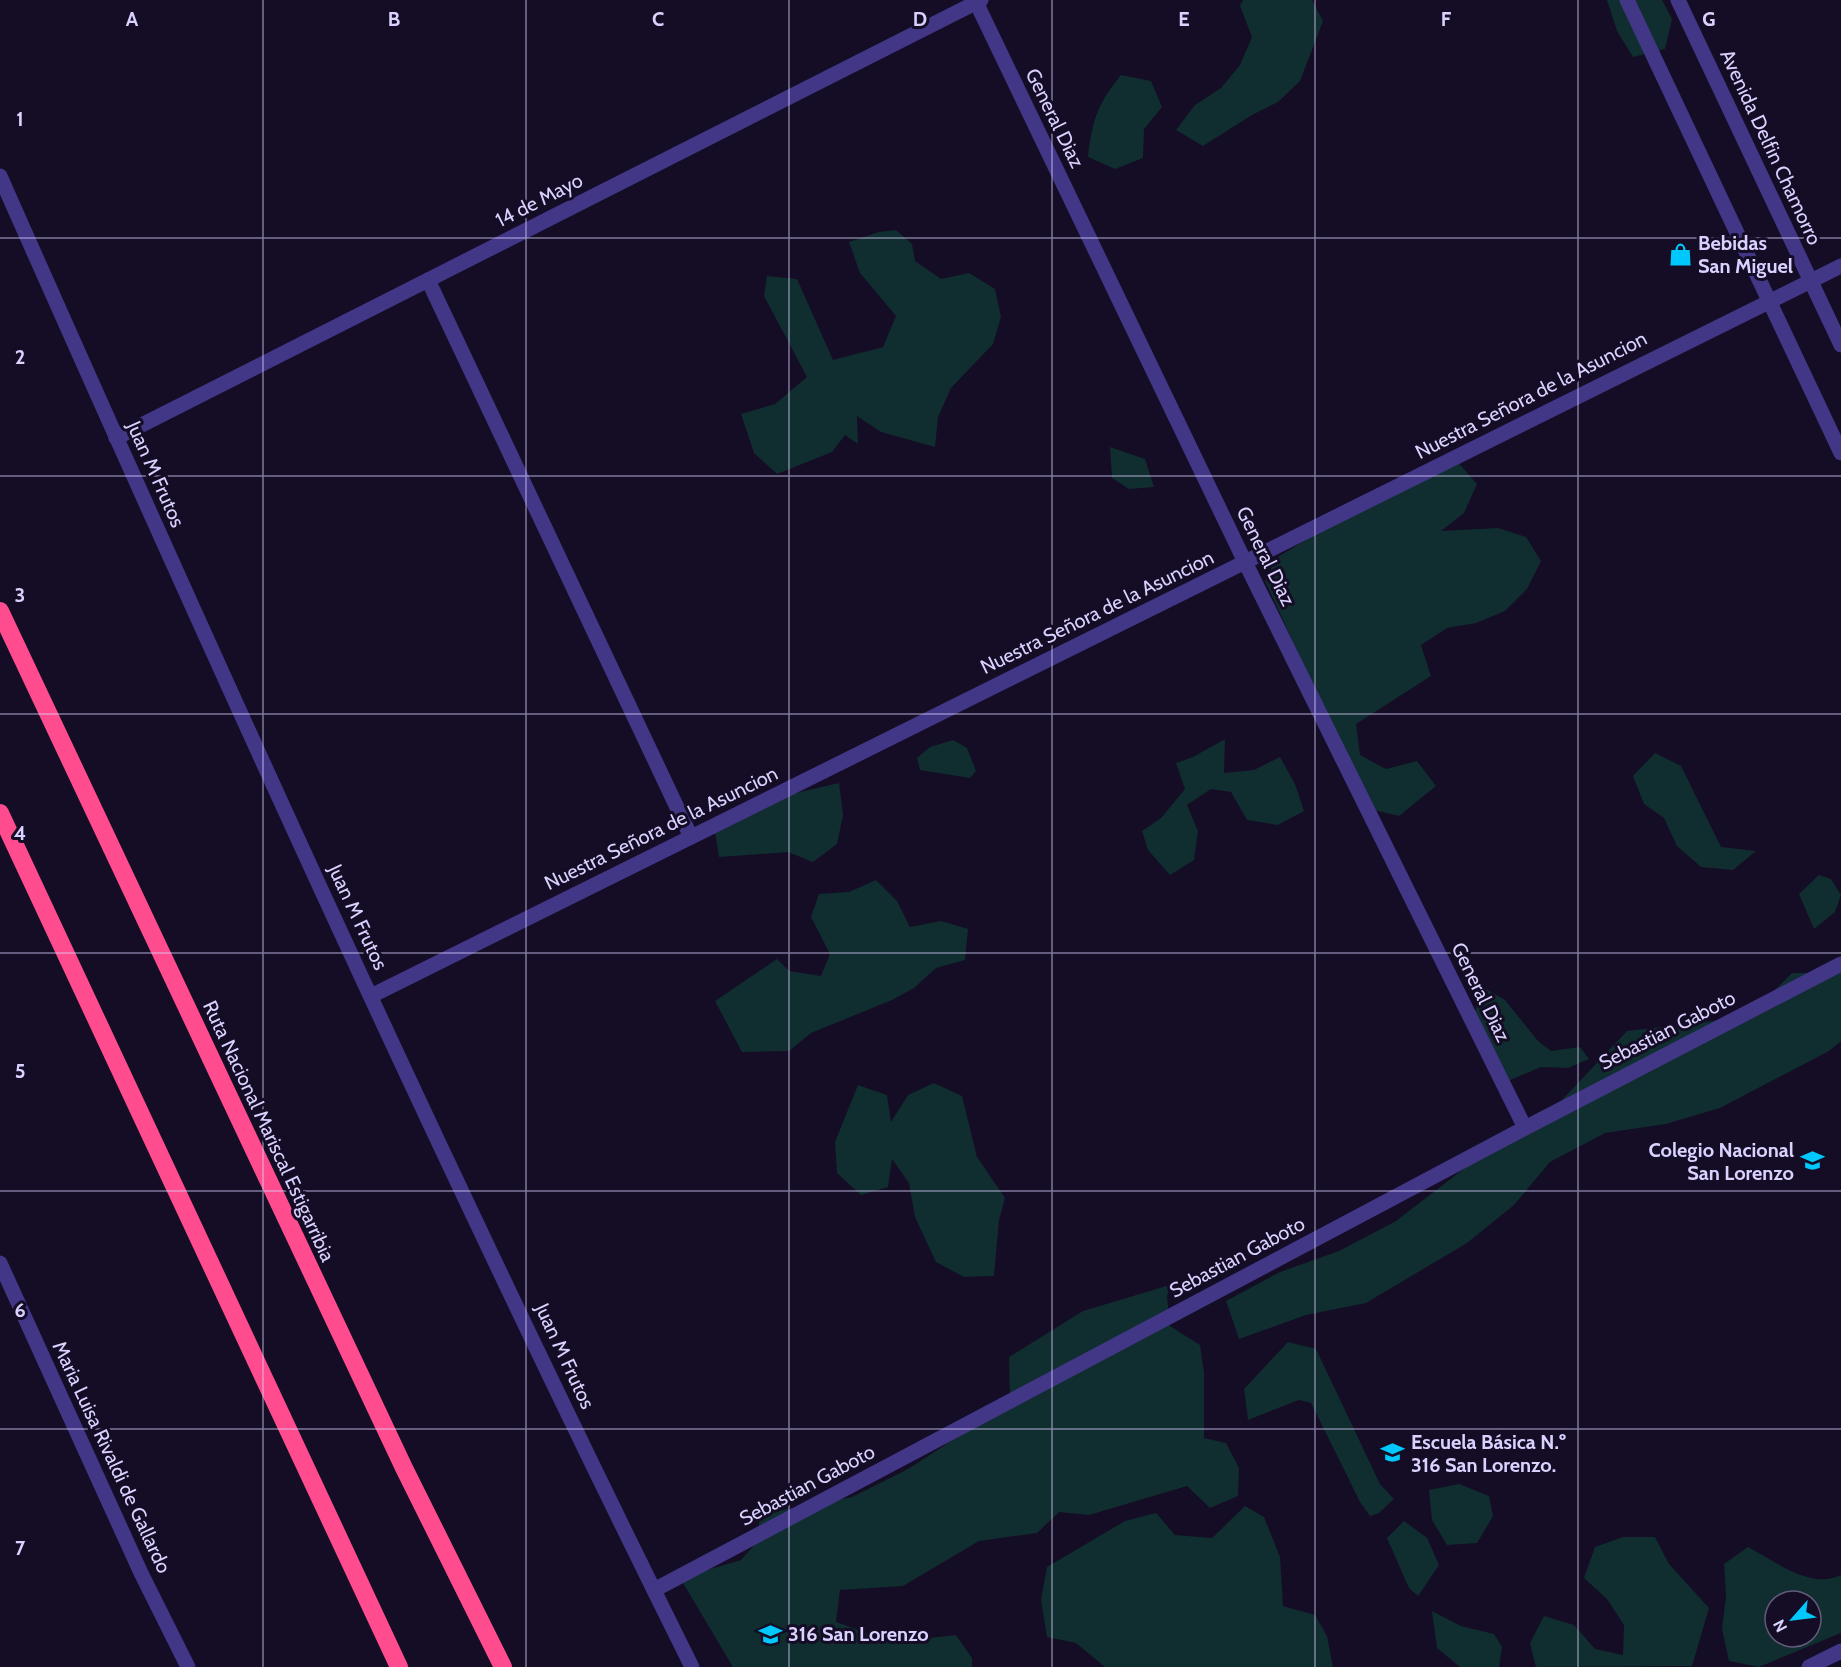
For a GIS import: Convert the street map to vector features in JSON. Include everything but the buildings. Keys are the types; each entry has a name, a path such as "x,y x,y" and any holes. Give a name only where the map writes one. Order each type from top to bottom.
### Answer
{"highway":[{"name":"Ruta Nacional Mariscal Estigarribia","path":"0,611 404,1468 503,1667"},
{"path":"0,813 399,1667"}],"street":[{"path":"1627,0 1841,453"},
{"name":"Avenida Delfin Chamorro","path":"1678,0 1841,345"},
{"name":"14 de Mayo","path":"116,438 977,1"},
{"name":"General Diaz","path":"977,1 1245,562 1525,1128"},
{"name":"Juan M Frutos","path":"0,177 116,438 371,996 692,1667"},
{"name":"Nuestra Señora de la Asuncion","path":"371,996 1768,300 1841,266"},
{"path":"428,280 691,837"},
{"name":"Sebastian Gaboto","path":"654,1590 1525,1128 1841,964"},
{"name":"Maria Luisa Rivaldi de Gallardo","path":"0,1263 141,1573 188,1667"},
{"path":"1809,1667 1841,1651"}],"green space":[{"path":"1243,0 1312,0 1323,21 1300,81 1278,102 1252,115 1203,146 1176,130 1195,105 1221,88 1240,65 1252,37 1240,6"},
{"path":"1607,0 1662,0 1672,19 1665,49 1633,57 1617,31"},
{"path":"1121,75 1151,81 1162,107 1144,129 1143,158 1115,169 1088,157 1097,113"},
{"path":"896,230 912,244 915,261 941,279 969,273 995,289 1001,317 993,344 951,388 938,417 935,447 881,432 857,416 858,444 845,435 832,452 777,474 754,453 741,414 775,404 807,377 764,296 767,276 797,279 833,360 883,347 896,316 860,273 849,242 879,232"},
{"path":"1110,447 1145,459 1154,487 1129,489 1112,478"},
{"path":"1456,460 1477,484 1464,513 1441,531 1498,528 1526,537 1541,561 1527,589 1505,611 1476,623 1447,628 1421,645 1431,676 1356,724 1360,755 1386,769 1417,761 1436,786 1399,816 1370,809 1265,581 1276,558 1331,525"},
{"path":"1225,739 1224,773 1254,770 1280,757 1295,784 1304,811 1278,825 1247,820 1231,792 1211,789 1187,805 1198,831 1194,860 1170,875 1148,850 1142,831 1161,818 1185,789 1176,763 1193,757"},
{"path":"953,740 967,748 976,771 970,778 920,770 917,758 930,747"},
{"path":"1655,753 1681,766 1721,847 1756,851 1733,870 1701,867 1677,846 1664,818 1644,804 1633,776"},
{"path":"839,783 843,815 837,844 813,862 788,852 719,857 715,832 783,796"},
{"path":"1819,875 1831,879 1841,895 1835,912 1814,929 1799,894"},
{"path":"876,880 897,901 910,927 941,921 968,929 965,960 936,968 914,988 892,1000 811,1033 789,1051 742,1052 715,1001 777,959 789,971 821,976 830,954 811,917 819,894 849,892"},
{"path":"1792,973 1841,973 1841,1041 1829,1051 1720,1108 1666,1124 1605,1133 1550,1162 1514,1205 1467,1243 1366,1303 1306,1315 1239,1339 1226,1301 1280,1272 1339,1251 1396,1221 1492,1147 1544,1119 1627,1031 1748,1017"},
{"path":"1479,985 1505,1000 1538,1041 1551,1051 1580,1047 1589,1059 1568,1068 1541,1067 1508,1081 1475,1016"},
{"path":"934,1083 962,1096 977,1157 1005,1198 999,1220 994,1276 964,1277 936,1262 915,1217 909,1183 892,1159 888,1187 861,1195 837,1173 835,1142 858,1085 887,1095 891,1122 908,1095"},
{"path":"1170,1285 1167,1296 1170,1326 1200,1345 1204,1373 1204,1438 1226,1443 1239,1468 1238,1496 1210,1508 1187,1486 1089,1515 1059,1512 1037,1533 979,1541 903,1586 840,1590 836,1622 893,1642 956,1635 972,1658 972,1667 733,1667 680,1578 741,1560 757,1542 760,1514 852,1497 908,1469 1010,1403 1009,1357 1083,1311"},
{"path":"1288,1342 1316,1349 1380,1484 1394,1499 1379,1513 1370,1516 1360,1502 1311,1403 1299,1400 1248,1420 1244,1389"},
{"path":"1459,1484 1489,1496 1493,1516 1477,1543 1447,1545 1432,1520 1429,1490"},
{"path":"1245,1506 1264,1517 1280,1557 1283,1606 1315,1615 1327,1636 1333,1667 1105,1667 1076,1643 1047,1637 1041,1600 1047,1567 1125,1521 1156,1513 1175,1535 1212,1538"},
{"path":"1404,1521 1427,1538 1439,1565 1418,1596 1409,1588 1387,1538"},
{"path":"1623,1537 1655,1537 1669,1564 1709,1608 1692,1666 1536,1667 1530,1643 1544,1616 1574,1625 1595,1649 1623,1655 1624,1625 1607,1599 1584,1578 1595,1547"},
{"path":"1748,1547 1781,1566 1805,1576 1829,1579 1841,1575 1841,1633 1823,1640 1823,1589 1763,1589 1763,1649 1802,1649 1759,1667 1729,1661 1722,1629 1726,1596 1724,1564"},
{"path":"1432,1611 1461,1626 1494,1634 1502,1647 1499,1667 1460,1667 1437,1648"}],"place":[{"name":"Bebidas San Miguel","path":"1680,254"},
{"name":"Colegio Nacional San Lorenzo","path":"1812,1161"},
{"name":"Escuela Básica N.º 316 San Lorenzo.","path":"1393,1453"},
{"name":"316 San Lorenzo","path":"770,1634"}]}
